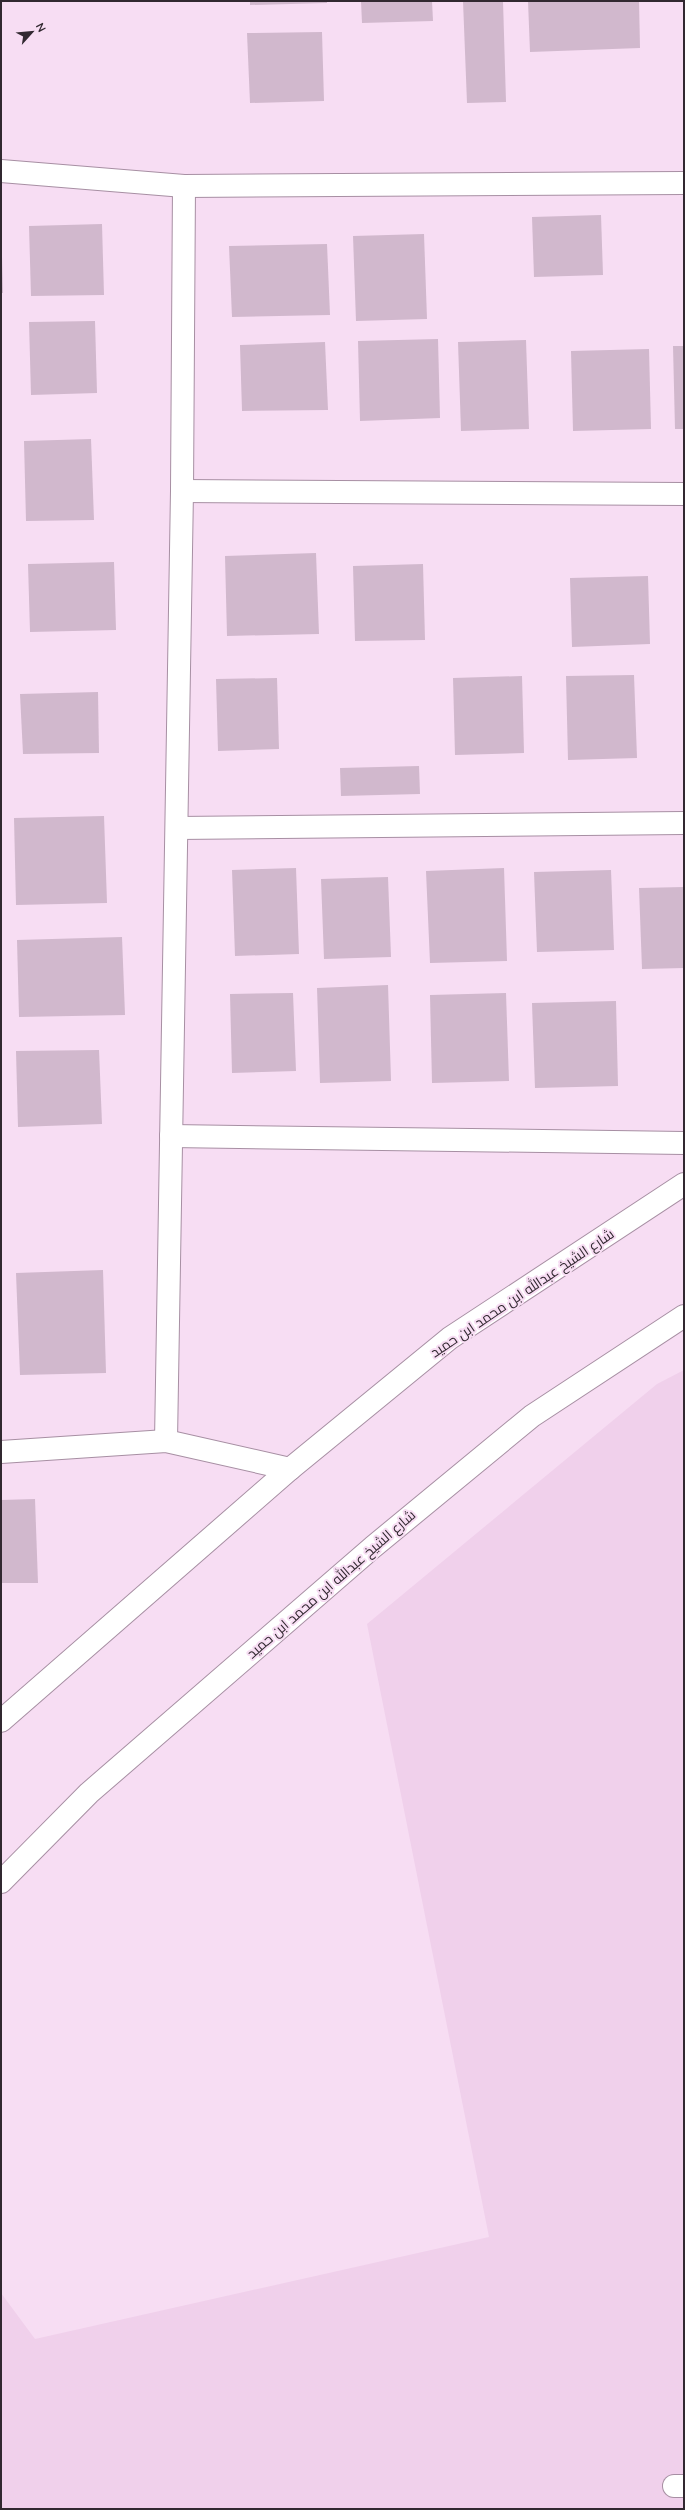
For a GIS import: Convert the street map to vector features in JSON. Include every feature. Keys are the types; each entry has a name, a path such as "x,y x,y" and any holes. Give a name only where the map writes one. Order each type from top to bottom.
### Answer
{"street":[{"path":"1,171 184,186 684,183"},
{"path":"166,1441 182,491 184,186"},
{"path":"182,491 684,494"},
{"path":"177,828 684,823"},
{"path":"171,1136 684,1143"},
{"name":"شارع الشيخ عبدالله ابن محمد ابن حميد","path":"3,1718 290,1469 450,1338 684,1184"},
{"name":"شارع الشيخ عبدالله ابن محمد ابن حميد","path":"1,1882 89,1793 373,1547 532,1416 684,1316"},
{"path":"1,1452 166,1441 290,1469"}],"shaded area":[{"path":"684,1370 684,2509 1,2509 1,2293 35,2339 489,2237 367,1624 657,1384"}],"building":[{"path":"250,1 327,1 327,3 250,5"},
{"path":"361,1 432,1 433,21 362,23"},
{"path":"463,1 503,1 506,102 467,103"},
{"path":"528,1 639,1 640,48 530,52"},
{"path":"322,32 324,101 250,103 247,33"},
{"path":"601,215 603,275 534,277 532,217"},
{"path":"102,224 104,295 31,296 29,226"},
{"path":"424,234 427,319 356,321 353,236"},
{"path":"327,244 330,315 232,317 229,246"},
{"path":"2,256 3,293 1,293"},
{"path":"95,321 97,393 31,395 29,322"},
{"path":"438,339 440,418 360,421 358,341"},
{"path":"526,340 529,429 461,431 458,342"},
{"path":"325,342 328,410 242,411 240,345"},
{"path":"673,346 684,346 684,429 675,429"},
{"path":"649,349 651,429 573,431 571,351"},
{"path":"91,439 94,520 26,521 24,441"},
{"path":"316,553 319,634 227,636 225,556"},
{"path":"114,562 116,630 30,632 28,564"},
{"path":"423,564 425,640 355,641 353,566"},
{"path":"648,576 650,644 572,647 570,578"},
{"path":"634,675 637,758 568,760 566,676"},
{"path":"522,676 524,753 455,755 453,678"},
{"path":"277,678 279,749 218,751 216,679"},
{"path":"98,692 99,753 23,754 20,694"},
{"path":"419,766 420,794 341,796 340,768"},
{"path":"104,816 107,903 16,905 14,818"},
{"path":"296,868 299,954 235,956 232,870"},
{"path":"504,868 507,961 430,963 426,871"},
{"path":"611,870 614,950 537,952 534,872"},
{"path":"388,877 391,957 324,959 321,879"},
{"path":"684,887 684,968 642,969 639,888"},
{"path":"122,937 125,1015 19,1017 17,940"},
{"path":"388,985 391,1081 320,1083 317,988"},
{"path":"293,993 296,1071 232,1073 230,994"},
{"path":"506,993 509,1081 432,1083 430,995"},
{"path":"616,1001 618,1086 535,1088 532,1003"},
{"path":"99,1050 102,1124 18,1127 16,1051"},
{"path":"103,1270 106,1373 20,1375 16,1273"},
{"path":"35,1499 38,1583 1,1583 1,1500"}]}
